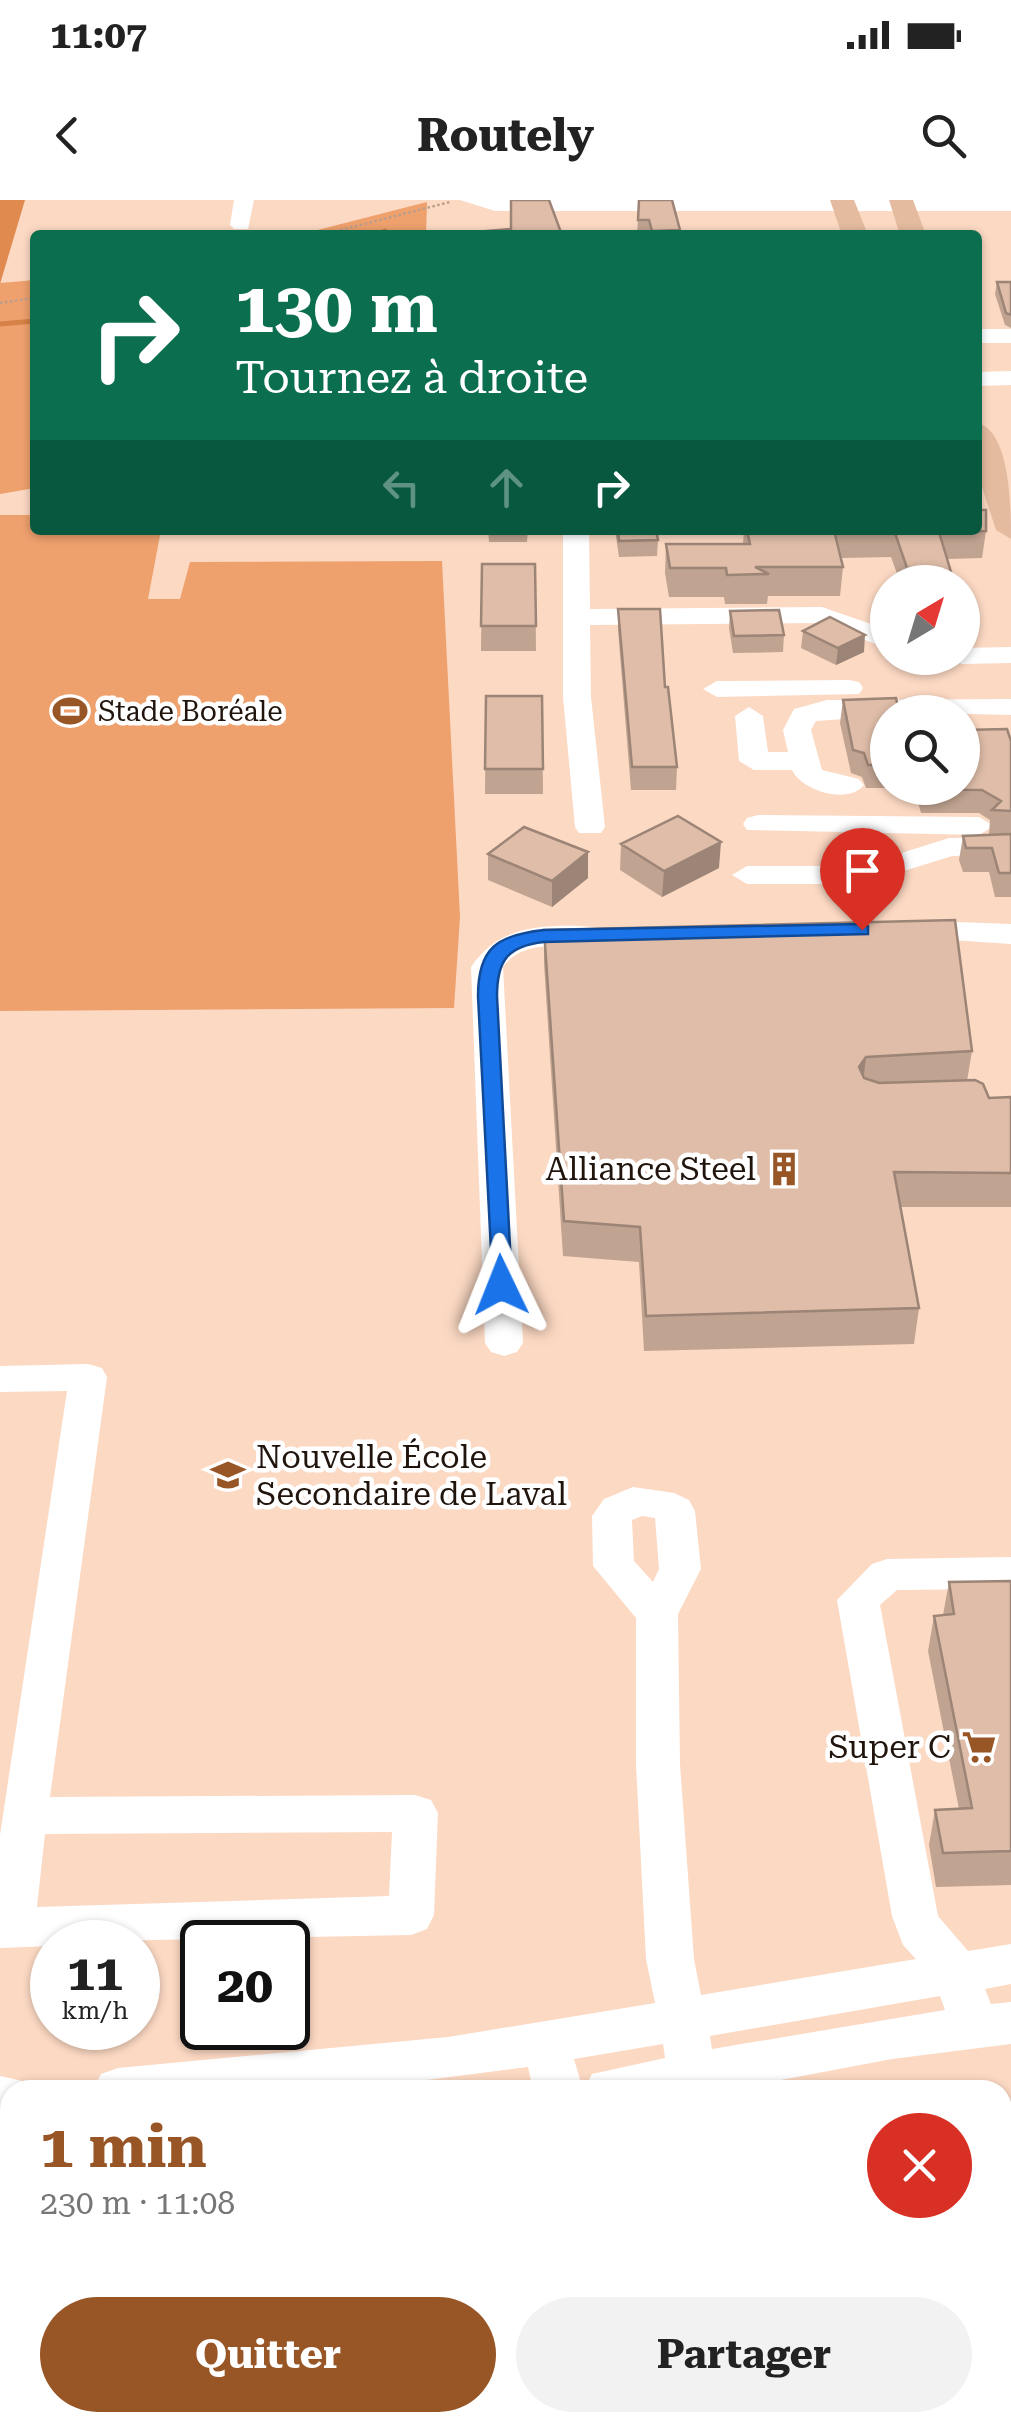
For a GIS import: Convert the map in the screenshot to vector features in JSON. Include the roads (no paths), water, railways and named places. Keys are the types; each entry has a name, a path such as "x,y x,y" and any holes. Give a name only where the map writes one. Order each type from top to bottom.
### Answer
{"main road":[{"path":"843,202 853,230"},
{"path":"902,203 911,230"},
{"path":"982,441 1005,492 1011,530"}],"street":[{"path":"241,225 244,200"},
{"path":"459,201 495,205 843,202 1011,206"},
{"path":"982,336 1011,336"},
{"path":"982,378 1011,378"},
{"path":"576,535 574,617 590,827"},
{"path":"574,617 822,615 870,632"},
{"path":"980,656 1011,656"},
{"path":"717,689 1011,686"},
{"path":"849,785 813,779 804,761 797,725 812,711 1011,707"},
{"path":"749,716 754,761 804,761"},
{"path":"758,824 1011,826"},
{"path":"748,875 862,875 949,846 1011,846"},
{"path":"881,930 1011,934"},
{"path":"504,1344 488,967 498,951 522,938 618,934"},
{"path":"0,1379 88,1378 5,1928 411,1915 415,1813 24,1816"},
{"path":"662,2080 992,2024 955,1970 920,1931 908,1888 858,1600 887,1575 1011,1573"},
{"path":"657,1614 658,1764 670,1959 693,2074"},
{"path":"249,2080 546,2043 955,1970 1011,1964"},
{"path":"546,2043 555,2080"}],"waterway":[{"path":"0,324 30,321"}],"place":[{"name":"Stade Boréale","path":"70,711"},
{"name":"Alliance Steel","path":"784,1169"},
{"name":"Nouvelle École Secondaire de Laval","path":"228,1475"},
{"name":"Super C","path":"979,1747"}]}
